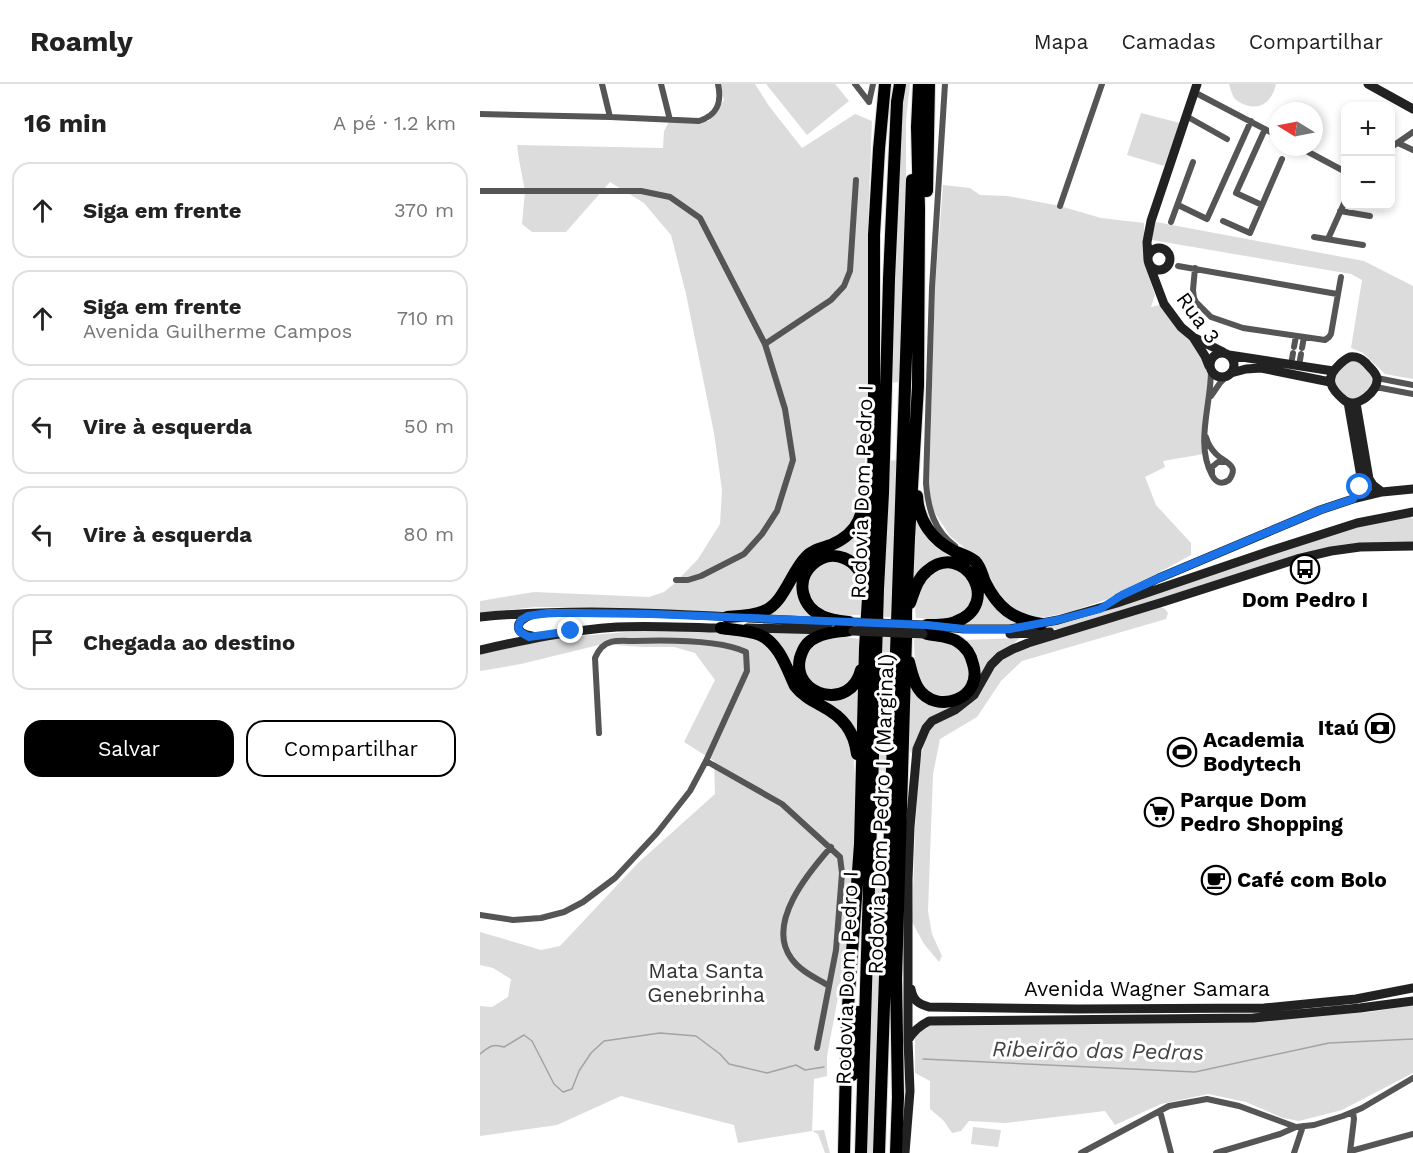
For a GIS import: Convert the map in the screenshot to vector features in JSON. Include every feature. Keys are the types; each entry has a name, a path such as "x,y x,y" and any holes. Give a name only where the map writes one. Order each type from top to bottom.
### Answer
{"highway":[{"name":"Rodovia Dom Pedro I (Marginal)","path":"845,1153 847,1020 860,844 870,554 874,420 874,236 885,84"},
{"name":"Rodovia Dom Pedro I","path":"861,1153 878,589 884,493 886,351 897,102 900,84"},
{"name":"Rodovia Dom Pedro I","path":"879,1153 912,176 913,84"},
{"path":"919,84 917,127 920,209 919,296"},
{"path":"919,296 927,214 929,84"},
{"path":"879,150 882,309 886,351"},
{"name":"Rodovia Dom Pedro I (Marginal)","path":"903,1151 895,1001 906,613 918,386 919,296"},
{"path":"727,617 751,615 769,609 782,594 799,564 808,555 832,544 854,529 863,506 874,420"},
{"path":"914,458 917,504 927,528 945,546 974,561 996,601 1005,611 1029,622 1041,624"},
{"path":"851,626 824,617 808,607 802,585 812,564 832,556 855,564 863,577 867,609"},
{"path":"906,613 920,578 934,566 952,562 967,570 977,586 978,596 972,612 953,623 925,629"},
{"path":"851,626 822,634 810,640 803,649 799,663 802,677 815,691 833,695 845,692 860,677 865,648"},
{"path":"721,628 750,632 766,638 776,649 799,691 837,716 852,733 857,755 860,844"},
{"path":"906,638 910,667 918,688 926,697 938,701 950,702 959,699 972,687 975,669 971,657 956,640 925,629"},
{"path":"845,1153 869,919"},
{"path":"887,1153 893,1094 895,1001"}],"main road":[{"path":"1368,84 1413,109"},
{"name":"Rua 3","path":"1195,88 1148,232 1147,242 1149,262 1158,292 1171,315 1193,337 1210,368"},
{"path":"1148,232 1152,240 1164,248 1167,250 1171,257 1167,267 1154,269 1149,262 1150,253 1160,247 1164,248"},
{"name":"Rua 3","path":"1158,292 1161,276 1167,267"},
{"path":"1193,337 1227,354 1234,362 1233,370 1229,375"},
{"path":"1330,382 1261,368 1246,369 1218,377 1210,368 1212,357 1220,352 1333,371"},
{"path":"1350,357 1363,360 1375,372 1377,378 1377,385 1374,388 1360,401 1352,403 1344,400 1330,382 1333,371 1350,357"},
{"path":"1352,403 1369,479 1382,492"},
{"path":"1352,403 1361,477 1360,487 1353,499"},
{"path":"1100,609 1122,595 1159,578 1320,510 1382,492 1413,489"},
{"path":"480,617 548,613 651,614 851,626 1010,629 1068,618 1100,609 1357,523 1411,513"},
{"path":"903,1151 910,1091 907,928 910,827 917,749 926,728 974,695 1000,656 1028,643 1297,559 1360,547 1412,546"},
{"path":"542,636 529,637 524,635 518,627 521,620 528,616 548,613"},
{"path":"480,650 571,631 618,627 851,626"},
{"path":"925,629 992,635 1050,632 1082,626"},
{"path":"908,969 911,993 915,1001 929,1007"},
{"name":"Avenida Wagner Samara","path":"929,1007 1264,1008 1356,999 1413,988"},
{"name":"Avenida Wagner Samara","path":"929,1021 1253,1018 1413,1001"},
{"path":"908,1040 914,1030 929,1021 924,1018 923,1014 929,1007"}],"street":[{"path":"602,84 610,117"},
{"path":"661,84 670,120"},
{"path":"480,114 696,121 703,120 716,110 720,93 718,84"},
{"path":"855,84 869,102 873,84"},
{"path":"945,84 932,288 927,500 934,522 944,537 974,561"},
{"path":"1060,206 1102,84"},
{"path":"1195,88 1269,131"},
{"path":"1186,116 1227,139"},
{"path":"1178,205 1207,219 1251,121"},
{"path":"1262,205 1236,193 1265,129"},
{"path":"1395,145 1413,132"},
{"path":"1398,143 1413,150"},
{"path":"1315,156 1341,170"},
{"path":"1223,221 1250,233 1282,159"},
{"path":"1171,222 1193,162"},
{"path":"765,344 831,300 844,286 850,271 856,180"},
{"path":"480,191 641,191 670,196 700,218 765,344 785,408 793,460 777,512 744,554 701,576 676,580"},
{"path":"1328,239 1340,211 1370,216"},
{"path":"1314,237 1362,245"},
{"path":"1178,266 1337,294"},
{"path":"1195,268 1194,298 1211,317 1243,328 1325,340 1331,334 1341,277"},
{"path":"1295,365 1296,336"},
{"path":"1295,365 1302,351 1304,337"},
{"path":"1205,435 1213,452 1230,465 1233,471 1229,480 1221,483 1214,479 1205,460 1204,444 1207,411 1210,399 1210,368"},
{"path":"1210,399 1220,383 1229,375"},
{"path":"1377,378 1413,385"},
{"path":"1374,388 1413,394"},
{"path":"1212,475 1211,471 1215,464 1226,462"},
{"path":"480,915 513,920 541,918 564,912 583,902 615,878 657,834 690,790 706,761 747,671 746,652 736,648 708,644 656,640 609,642 600,649 595,658 599,733"},
{"path":"706,761 782,804 840,857 842,873 836,950 817,1048"},
{"path":"829,986 799,967 785,948 783,939 784,926 794,897 811,869 831,847"},
{"path":"1216,1153 1281,1134 1300,1126 1314,1125 1343,1116 1413,1078"},
{"path":"1081,1153 1169,1106 1208,1099 1239,1106 1300,1126"},
{"path":"1160,1111 1171,1153"},
{"path":"1353,1112 1351,1152 1413,1134"},
{"path":"1294,1153 1300,1126"}],"green space":[{"path":"720,84 755,84 802,148 855,114 872,121 867,245 869,402 861,515 849,533 812,552 778,599 751,615 655,609 536,607 480,613 480,601 534,592 649,597 664,592 698,559 720,524 722,490 714,433 686,294 671,235 644,203 610,182 566,232 532,232 522,224 525,191 517,145 663,148 664,131 670,120 709,121 724,100"},
{"path":"766,84 835,84 849,101 807,135"},
{"path":"904,84 910,84 906,121 906,220 899,382 890,383 892,290"},
{"path":"1229,84 1276,84 1266,102 1252,106 1234,98"},
{"path":"1141,113 1180,123 1164,166 1127,155"},
{"path":"943,185 970,188 980,195 1008,196 1060,206 1101,218 1144,223 1145,265 1155,295 1151,307 1164,304 1209,366 1204,454 1163,461 1165,467 1145,477 1156,505 1191,543 1191,555 1114,597 1070,612 1046,617 1032,616 1009,607 1001,600 978,558 951,537 932,509 929,484 935,287"},
{"path":"1151,221 1364,261 1413,286 1413,379 1385,374 1363,353 1351,348 1362,280 1351,274 1152,240"},
{"path":"1348,361 1360,361 1374,379 1372,386 1358,399 1347,398 1334,384 1334,376"},
{"path":"894,460 898,462 892,617 881,617 888,462"},
{"path":"917,513 972,562 1018,624 959,625 979,608 962,562 914,575"},
{"path":"1409,514 1413,519 1413,541 1409,545 1328,550 1075,626 1051,630 1050,626 1356,525"},
{"path":"867,516 865,573 840,555 802,575 814,617 768,615 797,574 859,530"},
{"path":"838,560 851,567 858,578 861,615 823,611 813,604 807,593 806,582 811,571 827,562"},
{"path":"943,566 957,567 974,587 972,602 968,609 956,617 916,618 915,610 921,582"},
{"path":"1161,607 1168,613 1166,619 1022,661 1001,681 977,717 940,739 933,774 928,911 932,934 942,956 939,962 924,944 912,922 920,760 932,725 985,681 1002,658 1032,643"},
{"name":"Mata Santa Genebrinha","path":"661,629 761,635 852,733 857,807 847,949 827,1056 827,1076 814,1079 812,1131 738,1143 734,1125 621,1096 557,1125 480,1136 480,1006 492,1007 508,997 511,979 493,968 480,965 480,932 541,950 560,946 638,863 715,794 714,761 684,742 715,680 695,653 674,647 603,644 521,664 480,671 480,654 557,638"},
{"path":"816,631 798,654 815,694 860,686 858,734 807,694 768,633"},
{"path":"838,636 859,639 860,665 851,685 836,692 826,691 809,680 804,660 811,645 824,638"},
{"path":"882,636 892,636 887,771 878,770"},
{"path":"1019,638 963,702 928,720 917,738 912,754 907,746 910,683 940,705 977,681 963,640"},
{"path":"914,639 926,639 959,646 970,658 972,677 966,692 940,698 931,695 925,689 917,670"},
{"path":"875,849 885,850 875,1153 866,1153"},
{"path":"1413,1005 1413,1073 1342,1110 1299,1121 1283,1118 1246,1102 1208,1094 1161,1104 1115,1125 1105,1111 1005,1123 969,1121 961,1131 952,1133 944,1121 930,1109 930,1081 915,1073 915,1037 926,1025 1250,1021 1370,1012"},
{"path":"973,1127 1001,1130 998,1147 971,1144"},
{"path":"824,1130 830,1153 825,1153 818,1134 812,1131"}],"waterway":[{"name":"Ribeirão das Pedras","path":"480,1054 491,1046 504,1047 524,1035 532,1041 554,1084 563,1092 572,1089 579,1071 591,1053 604,1041 660,1033 696,1036 720,1054 729,1064 767,1073 796,1065 805,1070 824,1067"},
{"name":"Ribeirão das Pedras","path":"923,1059 1195,1072 1329,1043 1413,1039"}],"place":[{"name":"Dom Pedro I","path":"1305,569"},
{"name":"Itaú","path":"1380,728"},
{"name":"Academia Bodytech","path":"1182,752"},
{"name":"Parque Dom Pedro Shopping","path":"1159,812"},
{"name":"Café com Bolo","path":"1216,880"}],"route":[{"path":"571,631 529,637 520,632 518,627 519,622 528,616 548,613 651,614 927,625 986,630 1041,624 1100,609 1122,595 1159,578 1320,510 1353,499 1360,487"}]}
